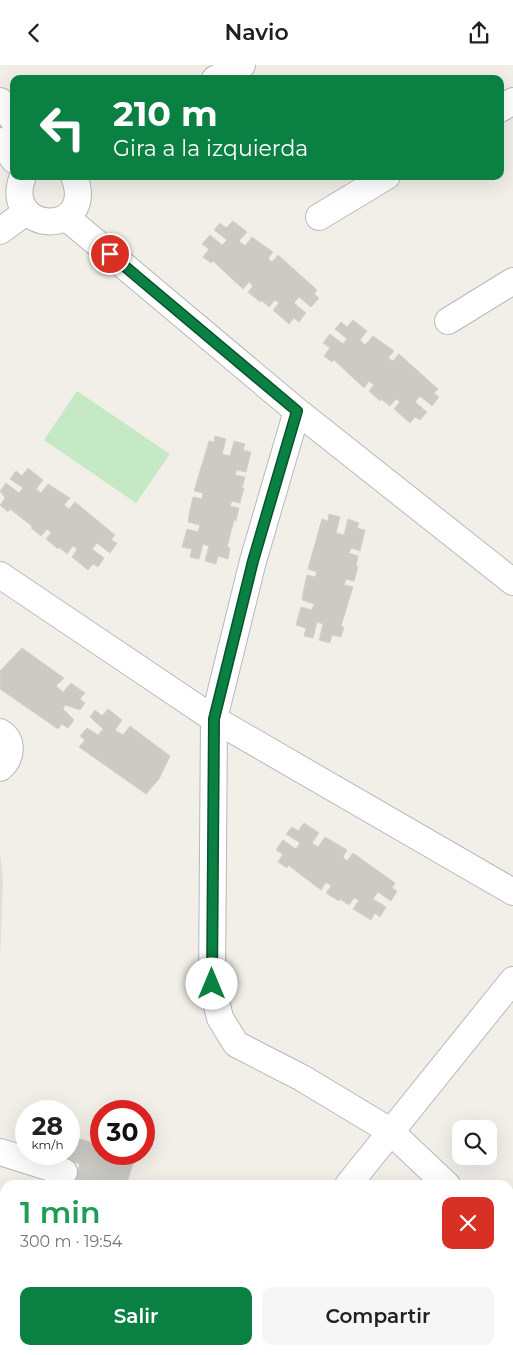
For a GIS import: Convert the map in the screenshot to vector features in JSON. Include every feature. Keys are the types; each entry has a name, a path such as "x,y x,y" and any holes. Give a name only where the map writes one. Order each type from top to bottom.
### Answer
{"street":[{"path":"223,75 242,65"},
{"path":"0,101 10,115"},
{"path":"0,141 10,155"},
{"path":"22,180 19,187 20,201 26,212 38,221 53,223 67,218 77,205 79,190 75,180"},
{"path":"319,217 380,180"},
{"path":"0,231 26,212"},
{"path":"67,218 297,411 513,582"},
{"path":"448,321 513,281"},
{"path":"297,411 253,561 214,719 212,984 220,1018 236,1044 302,1078 390,1131 442,1180"},
{"path":"0,575 214,719 513,892"},
{"path":"0,732 6,735 11,749 7,763 0,768"},
{"path":"352,1180 513,980"},
{"path":"0,1152 64,1172"}],"shaded area":[{"path":"0,851 3,881 0,960"}],"green space":[{"path":"77,391 170,454 136,503 44,440"}],"building":[{"path":"233,221 247,232 239,241 245,246 252,237 273,252 268,259 272,262 278,255 317,290 314,294 319,298 311,307 299,297 294,303 306,313 299,322 294,318 289,324 273,310 279,303 275,300 269,307 261,300 260,302 248,292 253,286 249,282 243,289 213,261 211,263 203,257 209,249 202,244 210,235 222,245 227,240 214,230 220,223 226,228"},
{"path":"353,320 367,331 360,340 365,345 373,336 394,351 388,358 393,361 399,354 438,389 434,393 439,397 432,406 420,396 415,402 427,412 420,420 415,417 410,423 394,409 400,402 396,399 390,406 381,399 380,401 369,391 374,385 369,381 364,388 334,360 332,362 324,356 330,348 323,343 330,334 343,344 347,339 335,329 341,322 347,327"},
{"path":"215,436 226,439 222,454 230,456 234,441 245,444 243,450 251,452 246,472 237,470 235,475 245,477 240,503 232,501 230,506 239,508 227,547 230,548 228,559 218,556 216,564 205,561 209,546 203,544 199,559 190,557 192,549 182,547 187,529 198,532 200,525 188,522 190,510 193,497 202,499 203,493 194,491 209,441 214,442"},
{"path":"28,468 43,480 36,489 41,493 48,484 70,498 64,505 69,509 75,502 115,535 111,540 117,543 110,553 97,543 92,549 104,558 98,567 93,564 88,570 72,557 77,549 73,546 67,554 59,547 58,549 46,539 51,533 47,529 41,536 31,528 32,526 10,509 8,512 0,505 5,498 0,491 6,483 19,493 23,488 10,479 16,471 22,476"},
{"path":"329,514 340,517 336,533 344,535 348,519 359,523 357,528 365,530 360,551 351,548 349,553 358,556 356,566 358,567 354,581 346,579 344,585 353,587 341,626 344,627 341,637 332,635 330,643 319,640 323,624 317,622 313,638 304,636 306,628 296,625 301,607 312,610 314,604 302,600 304,588 307,575 315,577 317,572 308,569 322,519 328,521"},
{"path":"22,648 64,678 56,686 63,692 71,683 85,693 80,699 85,703 80,710 65,705 63,709 74,720 68,728 62,724 58,729 0,689 0,671"},
{"path":"108,709 122,720 115,730 123,735 130,726 170,756 159,779 146,794 79,747 85,740 80,736 87,728 98,735 103,729 90,717 95,710 102,716"},
{"path":"304,823 319,833 312,843 318,847 325,837 347,850 343,857 347,861 353,853 395,883 392,888 397,891 391,901 378,892 373,899 386,907 380,917 375,913 371,920 353,909 359,900 354,898 349,905 340,899 339,901 326,893 331,886 326,882 321,890 288,865 287,868 278,862 283,854 276,850 283,840 296,849 300,843 286,834 292,827 298,831"},
{"path":"80,1139 90,1142 90,1165 133,1165 128,1180 75,1180 80,1165"}],"route":[{"path":"110,254 297,411 253,561 214,719 212,984"}]}
